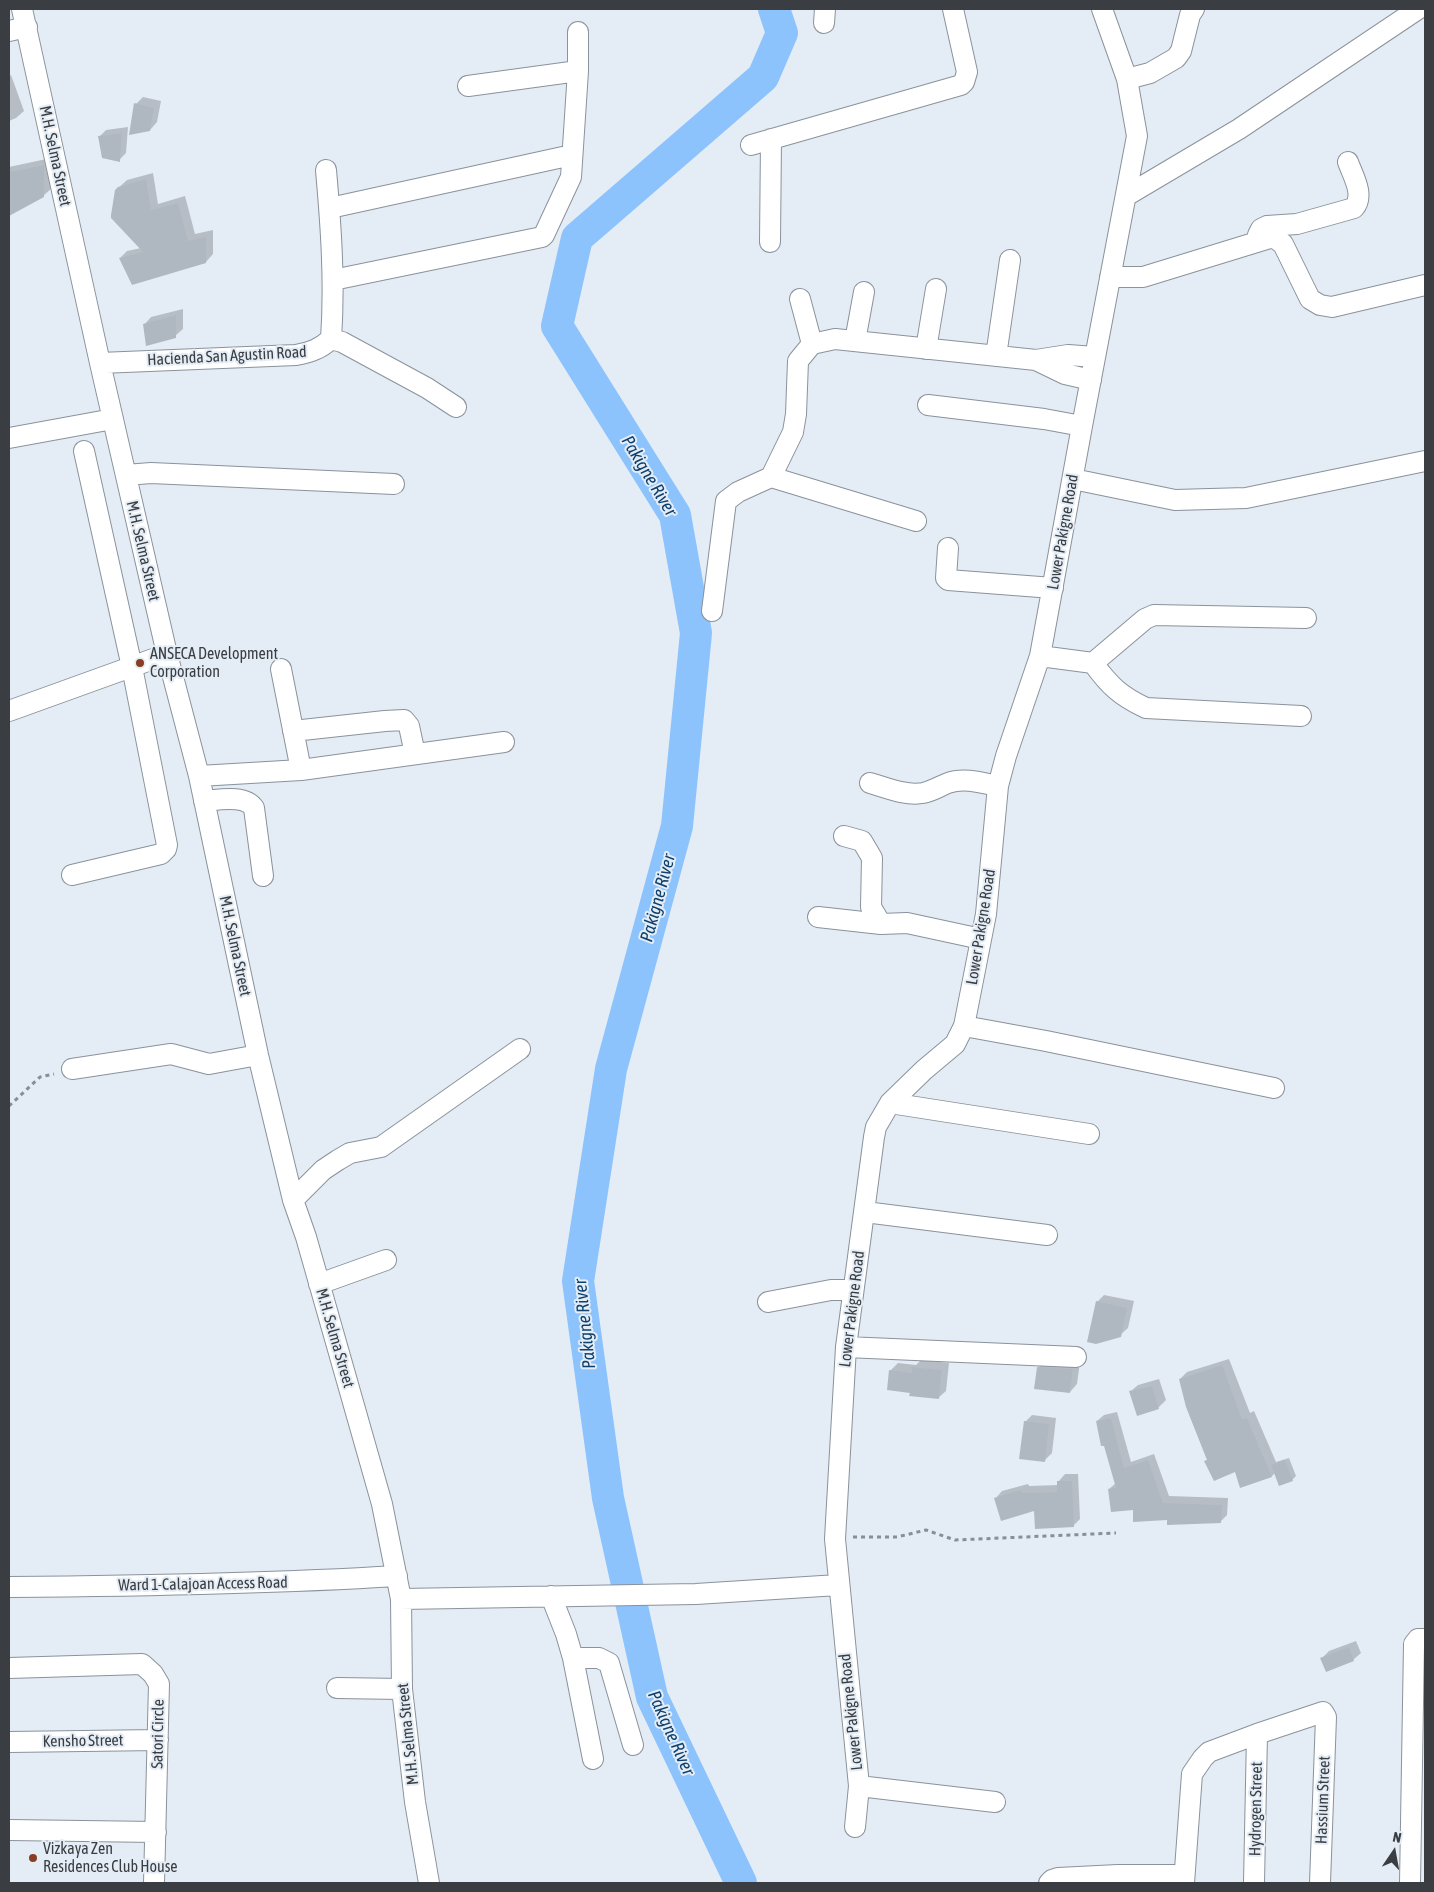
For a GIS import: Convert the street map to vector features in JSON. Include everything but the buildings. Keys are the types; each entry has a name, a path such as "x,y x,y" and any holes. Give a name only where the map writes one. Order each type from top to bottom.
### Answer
{"street":[{"path":"751,145 964,82 967,72 954,9"},
{"name":"Lower Pakigne Road","path":"855,1827 859,1786 835,1539 846,1347 853,1290 875,1132 890,1103 924,1070 955,1044 964,1026 986,914 998,786 1006,756 1040,656 1138,136 1127,79 1102,9"},
{"path":"1127,79 1150,74 1176,58 1181,52 1190,15 1194,9"},
{"path":"1126,196 1239,129 1418,9"},
{"name":"M.H. Selma Street","path":"19,22 167,654 204,801 258,1054 293,1200 382,1504 401,1600 402,1689 415,1802 429,1883"},
{"path":"333,280 542,237 547,232 571,177 578,71 578,32"},
{"path":"468,86 578,71"},
{"path":"770,242 771,139"},
{"path":"330,208 572,155"},
{"path":"1257,242 1261,230 1267,226 1297,224 1354,208 1358,203 1359,197 1348,162"},
{"path":"326,170 330,208 333,280 331,339 342,342 427,388 456,407"},
{"path":"1110,277 1144,277 1257,242 1276,239 1283,244 1310,299 1320,305 1332,307 1425,285"},
{"path":"996,356 1010,260"},
{"path":"926,349 936,289"},
{"path":"855,341 864,292"},
{"path":"800,299 812,344"},
{"name":"Hacienda San Agustin Road","path":"100,363 296,355 313,352 323,347 331,339"},
{"path":"712,611 726,502 738,492 771,477 794,432 798,361 812,344 834,339 1036,360 1068,355 1095,357"},
{"path":"1036,360 1065,374 1091,380"},
{"path":"928,405 1044,419 1082,426"},
{"path":"9,438 113,419"},
{"path":"72,875 161,854 166,849 167,844 132,668 84,451"},
{"path":"1073,479 1175,500 1246,498 1425,461"},
{"path":"126,475 151,473 394,484"},
{"path":"771,477 916,521"},
{"path":"948,548 946,578 948,580 1053,588"},
{"path":"1093,663 1145,619 1154,615 1306,618"},
{"path":"9,711 167,654"},
{"path":"1040,656 1093,663 1109,685 1133,702 1146,708 1301,716"},
{"path":"281,669 301,770"},
{"path":"293,731 385,720 404,720 409,726 414,754"},
{"path":"198,776 301,770 504,742"},
{"path":"870,782 906,793 922,793 936,789 949,782 974,781 998,786"},
{"path":"204,801 244,800 254,808 263,876"},
{"path":"844,836 862,841 872,858 871,907 881,924"},
{"path":"818,917 881,924 907,923 981,939"},
{"path":"964,1026 1274,1088"},
{"path":"293,1200 323,1170 338,1160 350,1153 381,1147 520,1049"},
{"path":"72,1069 171,1054 206,1064 258,1054"},
{"path":"890,1103 1089,1134"},
{"path":"865,1212 1047,1235"},
{"path":"319,1284 386,1260"},
{"path":"768,1302 831,1290 853,1290"},
{"path":"846,1347 1076,1356"},
{"name":"Ward 1-Calajoan Access Road","path":"9,1587 216,1585 396,1576"},
{"path":"401,1600 696,1594 838,1585"},
{"path":"550,1596 566,1634 573,1658 593,1759"},
{"path":"1410,1883 1420,1642"},
{"path":"573,1658 600,1658 609,1663 633,1745"},
{"name":"Satori Circle","path":"9,1668 142,1664 153,1674 159,1684 154,1883"},
{"path":"337,1688 402,1689"},
{"name":"Hassium Street","path":"1257,1734 1319,1712 1323,1712 1326,1716 1320,1883"},
{"path":"1049,1883 1058,1878 1184,1879 1192,1774 1209,1752 1257,1734"},
{"name":"Hydrogen Street","path":"1254,1883 1257,1734"},
{"name":"Kensho Street","path":"9,1742 158,1740"},
{"path":"859,1786 995,1802"},
{"path":"9,1830 156,1832"}],"path":[{"path":"9,1106 40,1077 72,1069"},
{"path":"835,1539 868,1536 898,1537 926,1530 955,1540 1116,1533"}],"waterway":[{"name":"Pakigne River","path":"741,1883 652,1697 608,1498 578,1281 611,1069 677,826 696,633 675,515 557,326 577,238 763,77 782,33 774,9"}],"place":[{"name":"ANSECA Development Corporation","path":"140,663"},
{"name":"Vizkaya Zen Residences Club House","path":"33,1858"}]}
